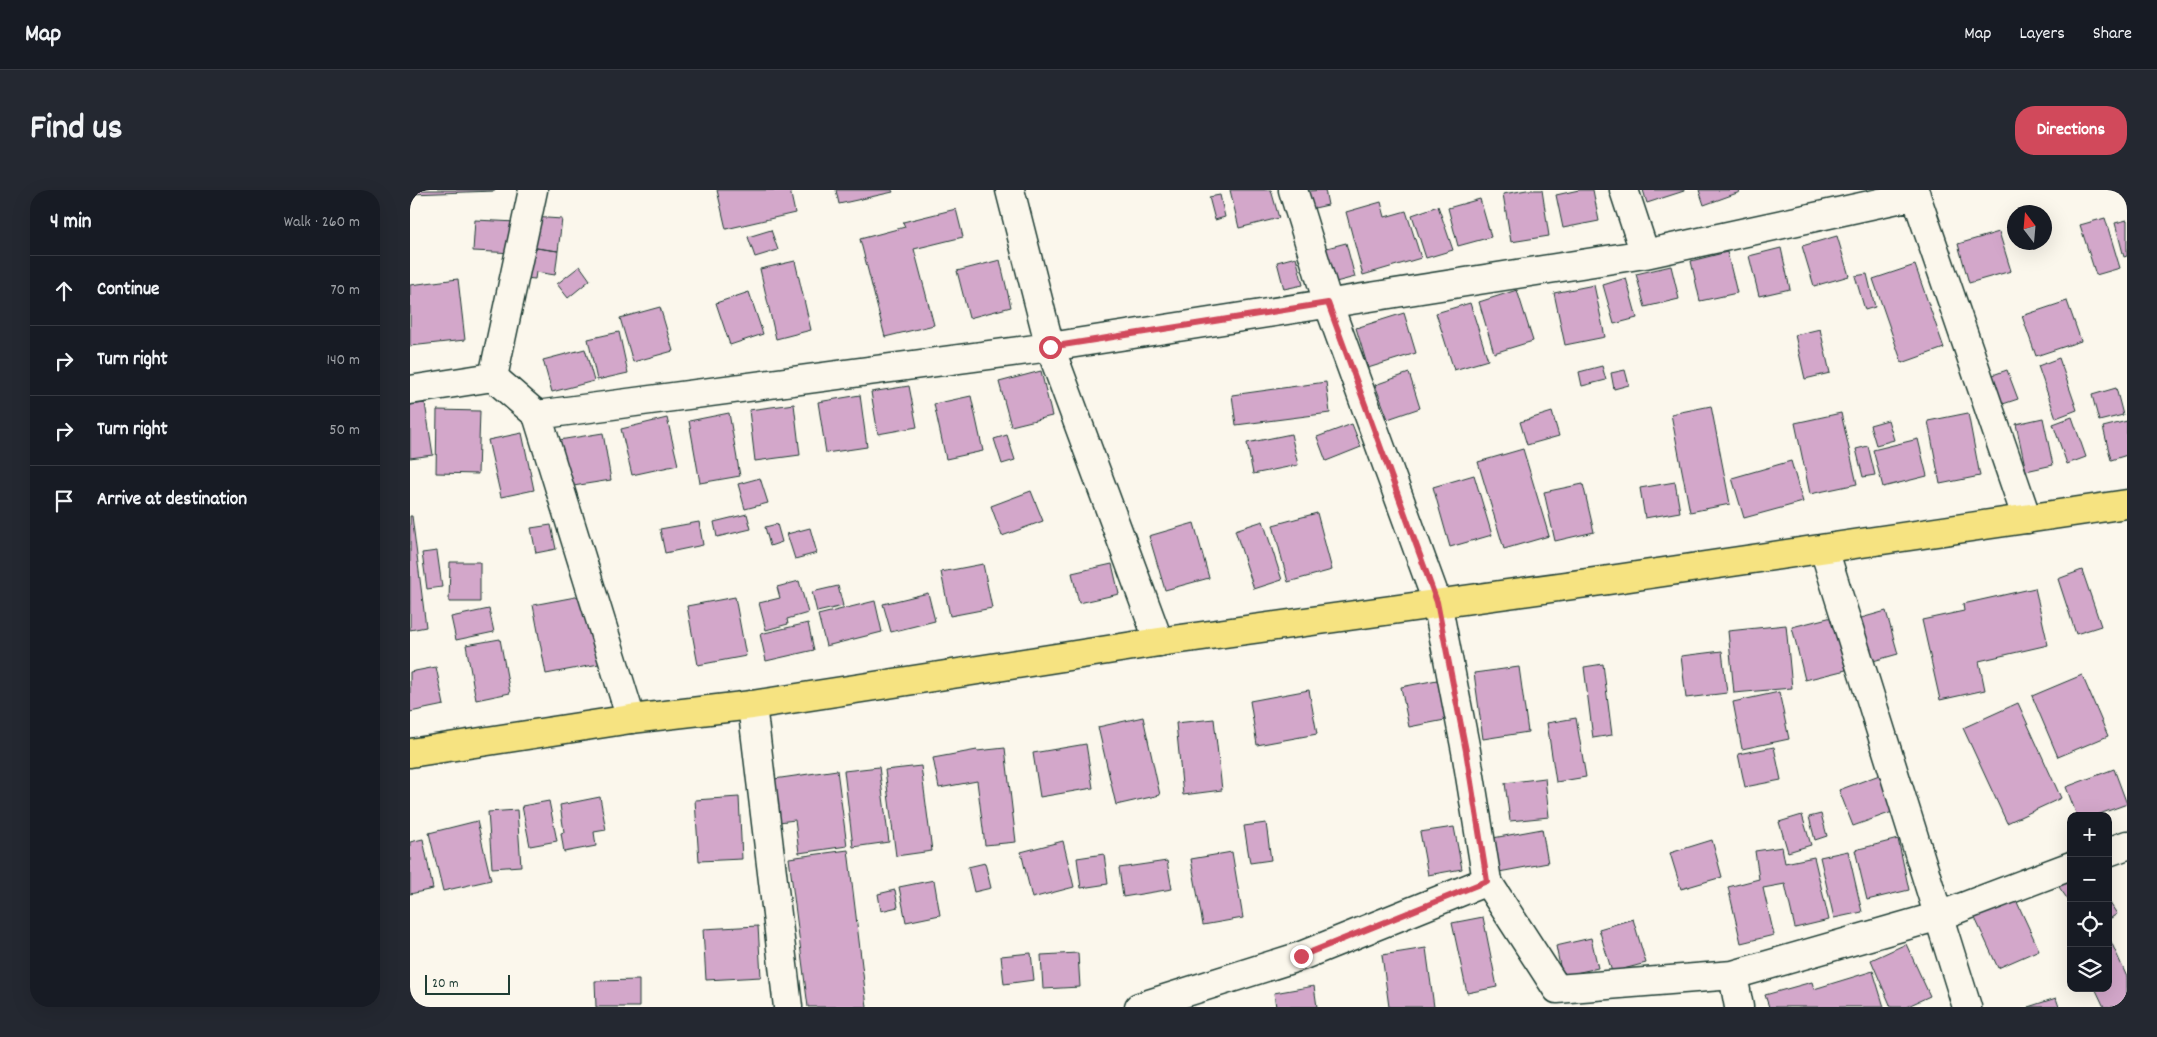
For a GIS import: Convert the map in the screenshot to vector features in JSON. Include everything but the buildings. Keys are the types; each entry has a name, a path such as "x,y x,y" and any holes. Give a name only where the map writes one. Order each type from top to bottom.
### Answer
{"highway":[{"path":"410,753 631,719 752,705 1159,642 1824,549 2127,504"}],"street":[{"path":"492,377 533,190"},
{"path":"1293,190 1328,303 1437,602 1466,751 1487,881 1557,989 1733,976 1939,916 2067,868"},
{"path":"1624,190 1645,254"},
{"path":"1016,191 1050,347 1159,642"},
{"path":"537,415 1050,347 1645,254 1915,192 2027,520"},
{"path":"410,390 492,377 537,415 631,719"},
{"path":"1824,549 1966,1007"},
{"path":"752,705 788,1007"},
{"path":"2112,851 2127,845"},
{"path":"1138,1007 1301,956 1487,881"},
{"path":"1733,976 1739,1007"}],"route":[{"path":"1050,347 1328,303 1437,602 1466,751 1487,881 1301,956"}]}
